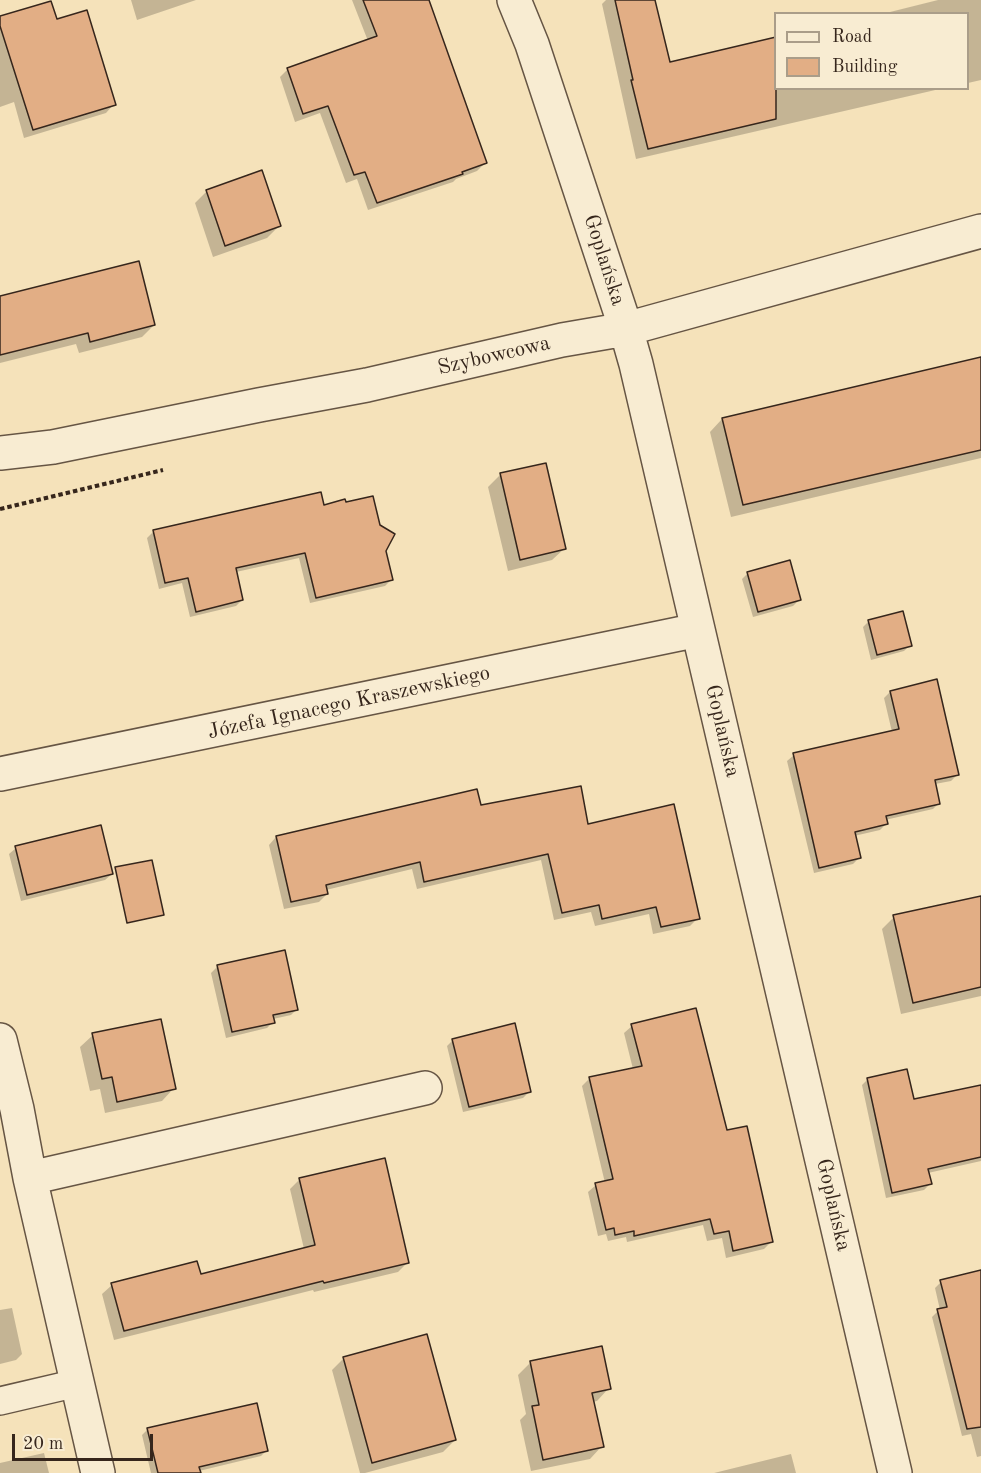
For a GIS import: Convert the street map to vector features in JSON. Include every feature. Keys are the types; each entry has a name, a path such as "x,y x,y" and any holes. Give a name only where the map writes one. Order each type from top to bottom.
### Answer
{"street":[{"name":"Goplańska","path":"514,0 532,44 636,364 895,1473"},
{"name":"Szybowcowa","path":"0,453 53,447 367,385 562,340 626,329 981,231"},
{"name":"Józefa Ignacego Kraszewskiego","path":"0,774 698,630"},
{"path":"0,1040 8,1111 30,1178 98,1473"},
{"path":"30,1178 425,1088"}],"lane":[{"path":"0,1401 77,1383"}],"building":[{"path":"363,0 429,0 487,163 462,172 463,174 377,203 365,172 354,175 328,106 303,114 287,68 377,36"},
{"path":"615,0 655,0 670,62 774,37 776,119 648,149 631,80 633,80"},
{"path":"51,1 57,19 87,10 116,105 33,130 0,26 0,16"},
{"path":"262,170 281,226 225,246 206,190"},
{"path":"139,261 155,325 90,342 88,333 0,355 0,296"},
{"path":"981,357 981,450 743,505 722,418"},
{"path":"546,463 566,549 520,560 500,473"},
{"path":"321,492 324,505 345,499 346,502 373,496 380,525 395,534 386,551 393,580 316,598 305,553 236,568 243,600 196,612 188,578 165,583 153,530"},
{"path":"790,560 801,600 758,612 747,572"},
{"path":"903,611 912,646 877,655 868,620"},
{"path":"937,679 959,775 935,780 940,804 886,816 888,824 855,832 861,858 819,868 793,753 899,729 890,691"},
{"path":"581,786 588,824 674,804 700,919 661,927 656,907 602,919 599,905 562,913 548,854 424,882 420,862 326,885 328,894 291,902 276,836 477,789 481,805"},
{"path":"101,825 113,874 27,895 15,846"},
{"path":"152,860 164,915 127,923 115,867"},
{"path":"981,896 981,987 913,1003 893,915"},
{"path":"285,950 298,1010 273,1015 275,1023 232,1032 217,965"},
{"path":"696,1008 727,1130 747,1126 773,1242 733,1251 729,1231 714,1234 710,1219 634,1236 634,1231 615,1235 614,1228 606,1230 595,1183 613,1179 589,1077 642,1066 631,1024"},
{"path":"161,1019 176,1089 117,1102 112,1077 102,1079 92,1033"},
{"path":"515,1023 531,1092 469,1107 452,1039"},
{"path":"907,1069 914,1099 981,1085 981,1157 928,1169 932,1184 892,1193 867,1078"},
{"path":"385,1158 409,1263 324,1283 323,1281 124,1331 111,1283 197,1261 201,1274 315,1245 299,1178"},
{"path":"981,1270 981,1427 967,1429 937,1309 947,1307 940,1280"},
{"path":"427,1334 456,1440 372,1463 343,1357"},
{"path":"602,1346 611,1389 592,1393 604,1447 543,1460 532,1406 539,1405 530,1361"},
{"path":"257,1403 268,1451 199,1467 201,1473 158,1473 147,1428"}]}
